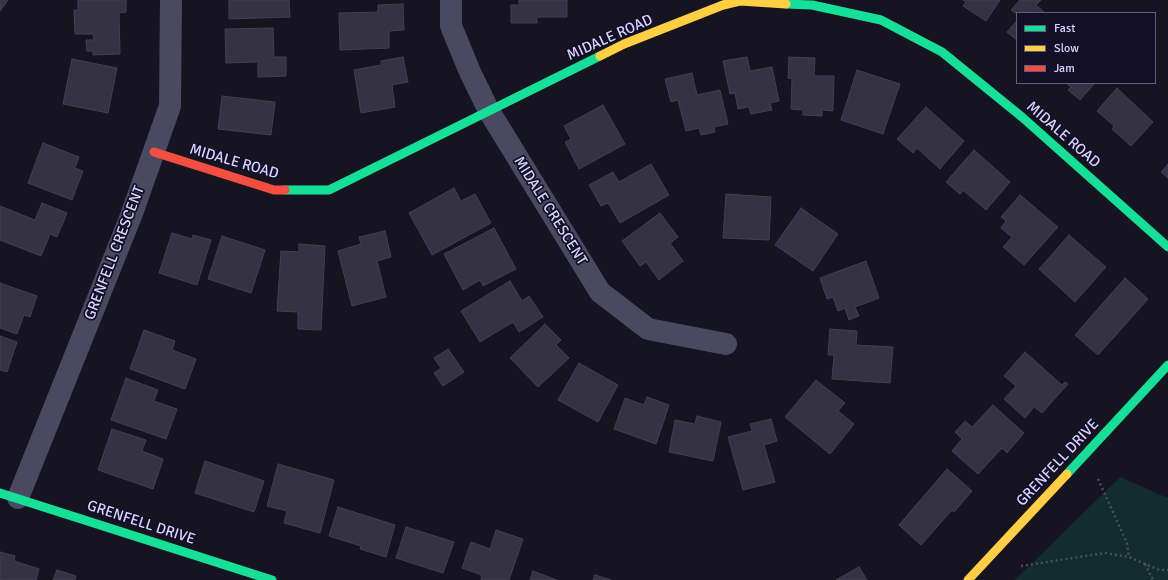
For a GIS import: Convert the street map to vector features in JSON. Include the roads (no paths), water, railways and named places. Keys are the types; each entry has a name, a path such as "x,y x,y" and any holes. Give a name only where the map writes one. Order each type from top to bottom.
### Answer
{"street":[{"name":"GRENFELL CRESCENT","path":"9,496 131,216 170,106 171,0"},
{"name":"MIDALE CRESCENT","path":"451,0 451,26 488,112 600,292 648,329 726,344"},
{"name":"MIDALE ROAD","path":"154,152 274,190 329,190 624,44 723,5 740,0 812,5 881,20 942,52 1022,117 1168,247"},
{"name":"GRENFELL DRIVE","path":"968,580 1168,366"},
{"name":"GRENFELL DRIVE","path":"9,496 272,580"}]}
